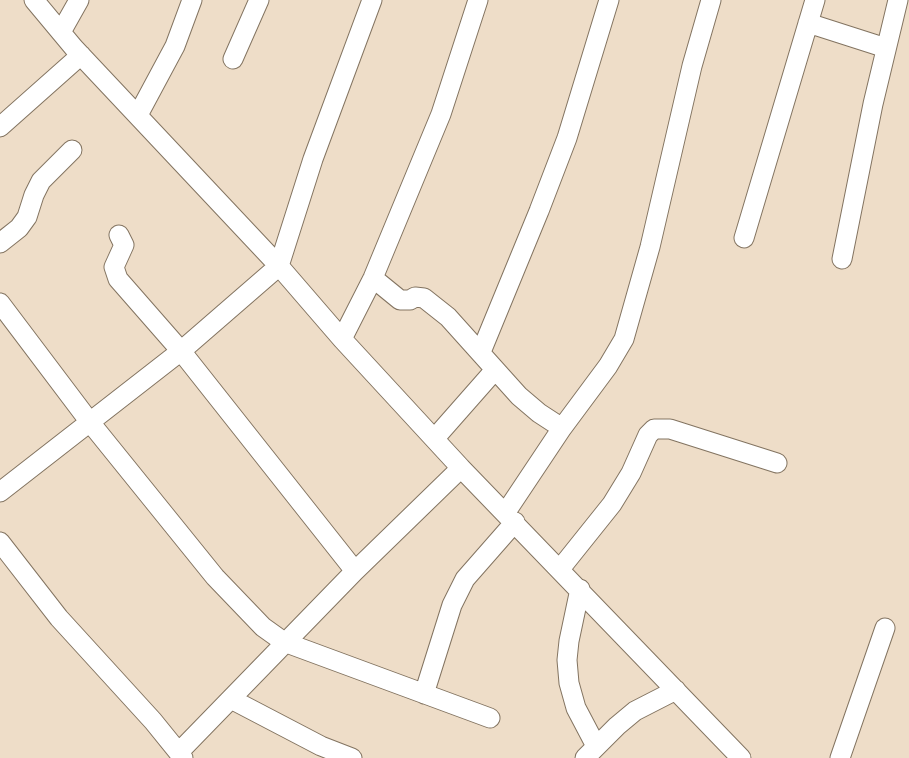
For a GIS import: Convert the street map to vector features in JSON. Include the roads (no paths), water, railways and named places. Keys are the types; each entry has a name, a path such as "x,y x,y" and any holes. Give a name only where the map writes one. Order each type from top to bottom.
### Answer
{"street":[{"path":"34,0 81,55 279,266 342,339 436,438 461,468 560,568 741,758"},
{"path":"61,32 79,0"},
{"path":"138,115 175,46 192,0"},
{"path":"233,59 260,0"},
{"path":"3,484 180,351 279,266 313,159 372,0"},
{"path":"342,339 373,278 441,114 478,0"},
{"path":"481,352 567,138 609,0"},
{"path":"424,694 452,605 465,579 510,517 562,428 608,366 624,339 647,257 692,66 711,0"},
{"path":"744,238 814,0"},
{"path":"842,260 886,48 898,0"},
{"path":"808,23 886,48"},
{"path":"0,127 81,55"},
{"path":"0,243 18,228 27,217 41,181 72,150"},
{"path":"119,235 124,244 114,267 114,273 180,351 355,571"},
{"path":"373,278 400,300 410,300 415,296 424,298 448,317 481,352 494,370 532,408 562,428"},
{"path":"0,303 89,421 215,577 263,627 284,642 490,718"},
{"path":"436,438 494,370"},
{"path":"560,568 612,504 631,473 648,435 654,429 670,429 777,463"},
{"path":"0,542 59,618 181,755 284,642 461,468"},
{"path":"580,589 567,660 569,683 590,752 635,711 676,690"},
{"path":"840,758 885,628"},
{"path":"231,699 321,746 352,758"}]}
